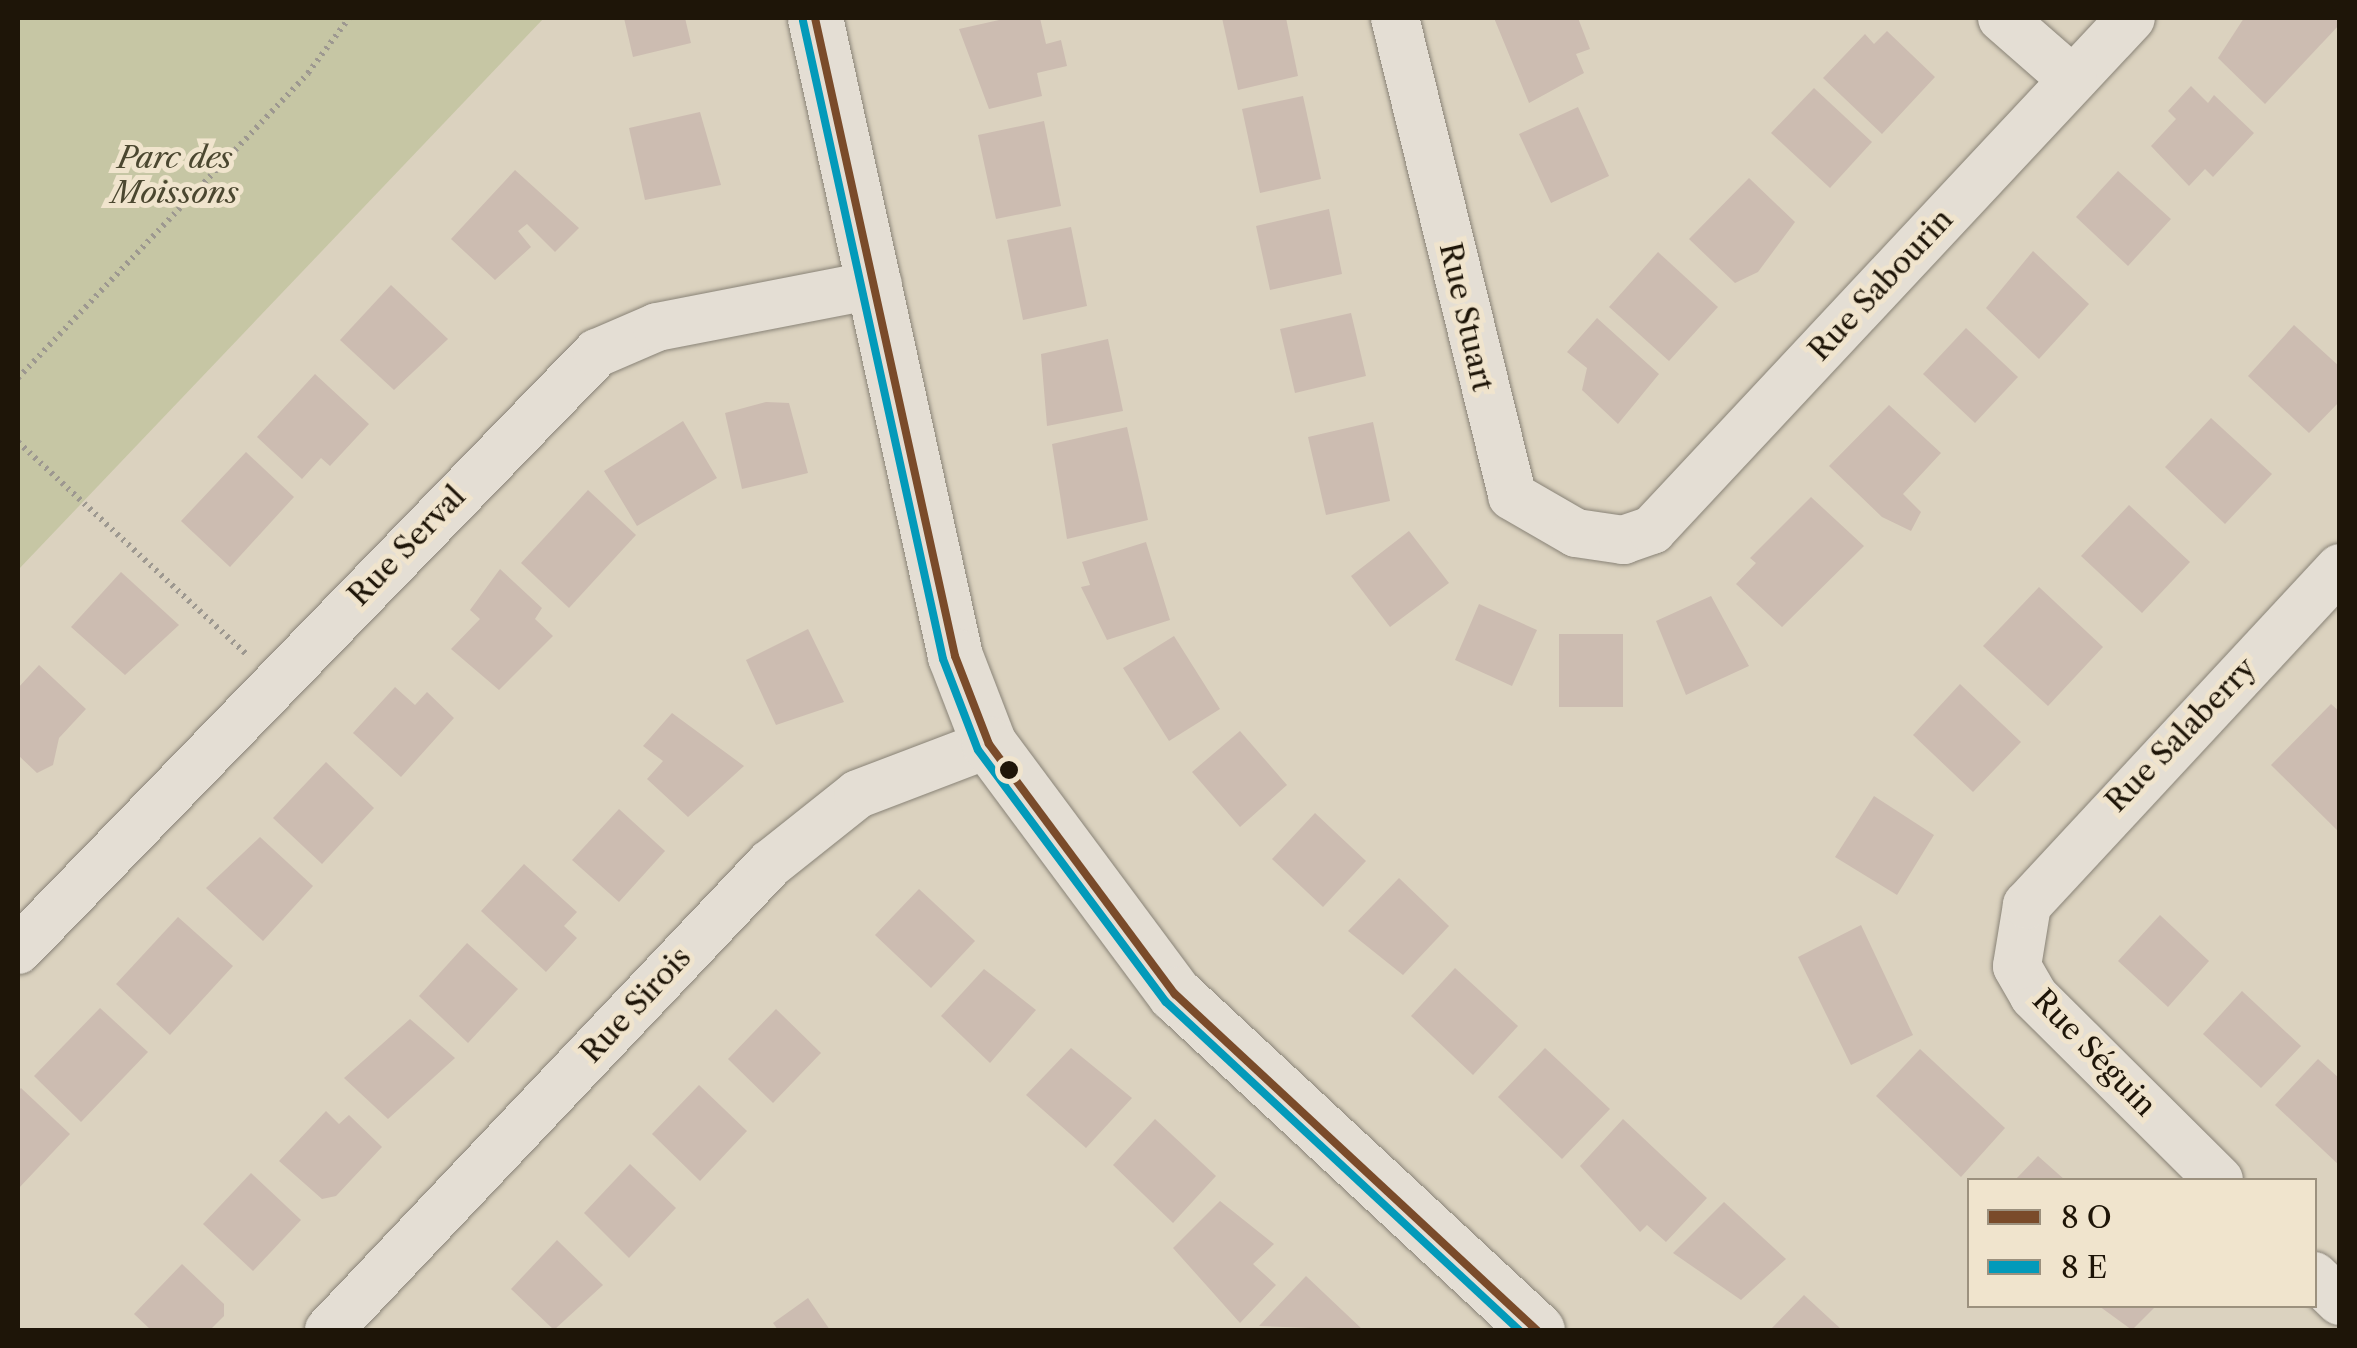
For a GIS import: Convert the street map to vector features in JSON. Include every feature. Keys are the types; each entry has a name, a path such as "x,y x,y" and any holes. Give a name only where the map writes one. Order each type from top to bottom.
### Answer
{"street":[{"path":"815,18 878,284 954,656 990,744 1175,994 1537,1330"},
{"name":"Rue Stuart","path":"1395,18 1512,496 1576,533 1623,540"},
{"path":"2002,18 2073,80"},
{"name":"Rue Sabourin","path":"1623,540 1652,530 2131,18"},
{"name":"Rue Serval","path":"18,950 597,353 656,327 878,284"},
{"name":"Rue Salaberry","path":"2027,905 2337,576"},
{"name":"Rue Sirois","path":"329,1330 784,852 858,794 990,744"},
{"name":"Rue Séguin","path":"2027,905 2017,966 2034,996 2216,1178"},
{"path":"2317,1279 2340,1301"}],"path":[{"path":"18,378 308,73 348,18"},
{"path":"18,442 276,682"}],"green space":[{"name":"Parc des Moissons","path":"18,18 544,18 18,570"}],"building":[{"path":"624,18 685,18 691,43 633,57"},
{"path":"1008,18 1040,18 1046,44 1061,40 1067,66 1037,73 1042,96 989,109 959,29"},
{"path":"1222,18 1286,18 1298,76 1238,90"},
{"path":"1494,18 1578,18 1590,49 1576,54 1584,73 1529,103"},
{"path":"2244,18 2336,18 2340,24 2265,104 2218,58"},
{"path":"1887,31 1935,77 1882,134 1823,78 1865,34 1874,44"},
{"path":"2191,86 2208,103 2214,95 2254,133 2213,177 2205,169 2189,186 2151,146 2176,119 2168,111"},
{"path":"1814,88 1872,142 1830,188 1771,133"},
{"path":"1303,96 1321,179 1260,193 1242,109"},
{"path":"1578,107 1609,176 1551,203 1519,134"},
{"path":"700,112 721,185 645,200 629,128"},
{"path":"1044,121 1061,206 996,219 978,135"},
{"path":"515,170 579,228 555,252 527,224 518,231 531,247 495,280 451,239"},
{"path":"2118,171 2171,219 2128,266 2076,217"},
{"path":"1749,178 1795,222 1758,272 1735,283 1689,239"},
{"path":"1329,209 1342,274 1270,290 1256,226"},
{"path":"1071,227 1087,306 1023,320 1007,240"},
{"path":"2033,251 2089,304 2039,359 1986,308"},
{"path":"1658,252 1718,307 1669,361 1609,307"},
{"path":"391,285 448,339 394,390 340,340"},
{"path":"1351,313 1366,376 1295,393 1280,329"},
{"path":"1597,318 1659,374 1618,424 1582,390 1587,368 1567,352"},
{"path":"2294,325 2340,367 2340,401 2309,433 2248,376"},
{"path":"1966,328 2018,377 1975,423 1923,374"},
{"path":"1108,339 1123,411 1047,426 1041,354"},
{"path":"315,374 369,424 330,466 321,458 302,479 257,437"},
{"path":"766,402 789,403 808,473 742,489 725,413"},
{"path":"1889,405 1941,453 1903,494 1921,512 1911,531 1882,517 1829,466"},
{"path":"2211,418 2272,474 2225,524 2165,467"},
{"path":"683,421 717,478 637,526 604,471"},
{"path":"1373,422 1390,501 1326,515 1308,437"},
{"path":"1127,427 1148,520 1067,539 1052,444"},
{"path":"246,452 294,497 230,567 181,521"},
{"path":"588,490 636,535 569,608 521,563"},
{"path":"1811,497 1864,546 1782,627 1736,584 1756,563 1750,558"},
{"path":"2129,505 2190,562 2142,613 2081,556"},
{"path":"1409,531 1449,583 1390,627 1351,576"},
{"path":"1146,542 1170,620 1107,640 1081,587 1090,585 1082,562"},
{"path":"500,569 542,608 535,619 553,636 499,690 451,649 480,619 470,610"},
{"path":"121,572 179,625 125,675 71,627"},
{"path":"2039,587 2103,647 2048,706 1983,646"},
{"path":"1711,596 1749,666 1686,695 1656,621"},
{"path":"1479,604 1537,630 1512,686 1455,660"},
{"path":"808,629 844,702 776,725 746,660"},
{"path":"1559,634 1623,634 1623,707 1559,707"},
{"path":"1174,636 1220,709 1169,741 1123,668"},
{"path":"39,665 86,709 59,738 53,765 37,773 18,755 18,688"},
{"path":"1960,684 2021,742 1973,792 1913,735"},
{"path":"395,687 415,705 427,692 454,718 401,777 353,733"},
{"path":"2331,704 2340,712 2340,833 2271,765"},
{"path":"672,713 744,766 688,817 647,779 663,761 643,746"},
{"path":"1240,731 1287,785 1240,827 1192,772"},
{"path":"326,762 374,808 322,864 273,818"},
{"path":"1874,796 1934,835 1897,895 1835,857"},
{"path":"619,809 665,851 619,902 572,860"},
{"path":"1315,813 1366,861 1323,907 1272,859"},
{"path":"260,837 313,886 263,941 206,888"},
{"path":"524,864 577,912 564,926 577,938 546,972 481,911"},
{"path":"1399,878 1449,926 1403,975 1348,931"},
{"path":"919,889 975,941 931,988 875,935"},
{"path":"2160,915 2209,961 2168,1007 2118,961"},
{"path":"178,917 233,966 170,1035 116,984"},
{"path":"1861,925 1913,1035 1851,1065 1798,957"},
{"path":"467,943 518,989 468,1043 419,996"},
{"path":"1455,968 1518,1026 1473,1075 1411,1016"},
{"path":"984,969 1036,1010 990,1063 941,1016"},
{"path":"2242,991 2301,1046 2261,1088 2203,1034"},
{"path":"100,1008 148,1052 81,1122 34,1076"},
{"path":"776,1009 821,1053 773,1103 728,1059"},
{"path":"410,1019 455,1058 388,1119 344,1078"},
{"path":"1071,1048 1132,1098 1086,1148 1026,1095"},
{"path":"1545,1048 1610,1109 1562,1159 1498,1097"},
{"path":"1920,1049 2005,1128 1961,1177 1876,1096"},
{"path":"2318,1059 2340,1079 2340,1166 2275,1105"},
{"path":"699,1085 747,1131 700,1181 652,1134"},
{"path":"21,1088 70,1134 18,1189 18,1091"},
{"path":"326,1111 339,1124 349,1115 382,1147 336,1196 322,1199 279,1161"},
{"path":"1155,1119 1216,1176 1173,1223 1113,1165"},
{"path":"1623,1119 1707,1198 1666,1242 1647,1225 1640,1232 1580,1166"},
{"path":"2038,1156 2063,1178 2017,1178"},
{"path":"630,1164 676,1208 629,1258 584,1213"},
{"path":"251,1173 301,1220 253,1271 203,1224"},
{"path":"1220,1201 1274,1244 1253,1264 1276,1285 1240,1323 1173,1248"},
{"path":"1724,1202 1786,1259 1741,1300 1673,1253"},
{"path":"557,1240 603,1285 554,1330 511,1289"},
{"path":"182,1264 224,1304 224,1316 210,1330 151,1330 134,1314"},
{"path":"1306,1276 1363,1330 1259,1326"},
{"path":"1804,1295 1842,1330 1770,1330"},
{"path":"808,1298 830,1330 778,1330 773,1323"},
{"path":"2102,1308 2154,1308 2132,1330"}],"transit line":[{"path":"815,18 955,656 989,744 1175,994 1537,1330"},
{"path":"803,21 943,659 978,750 1166,1002 1519,1330"}]}
